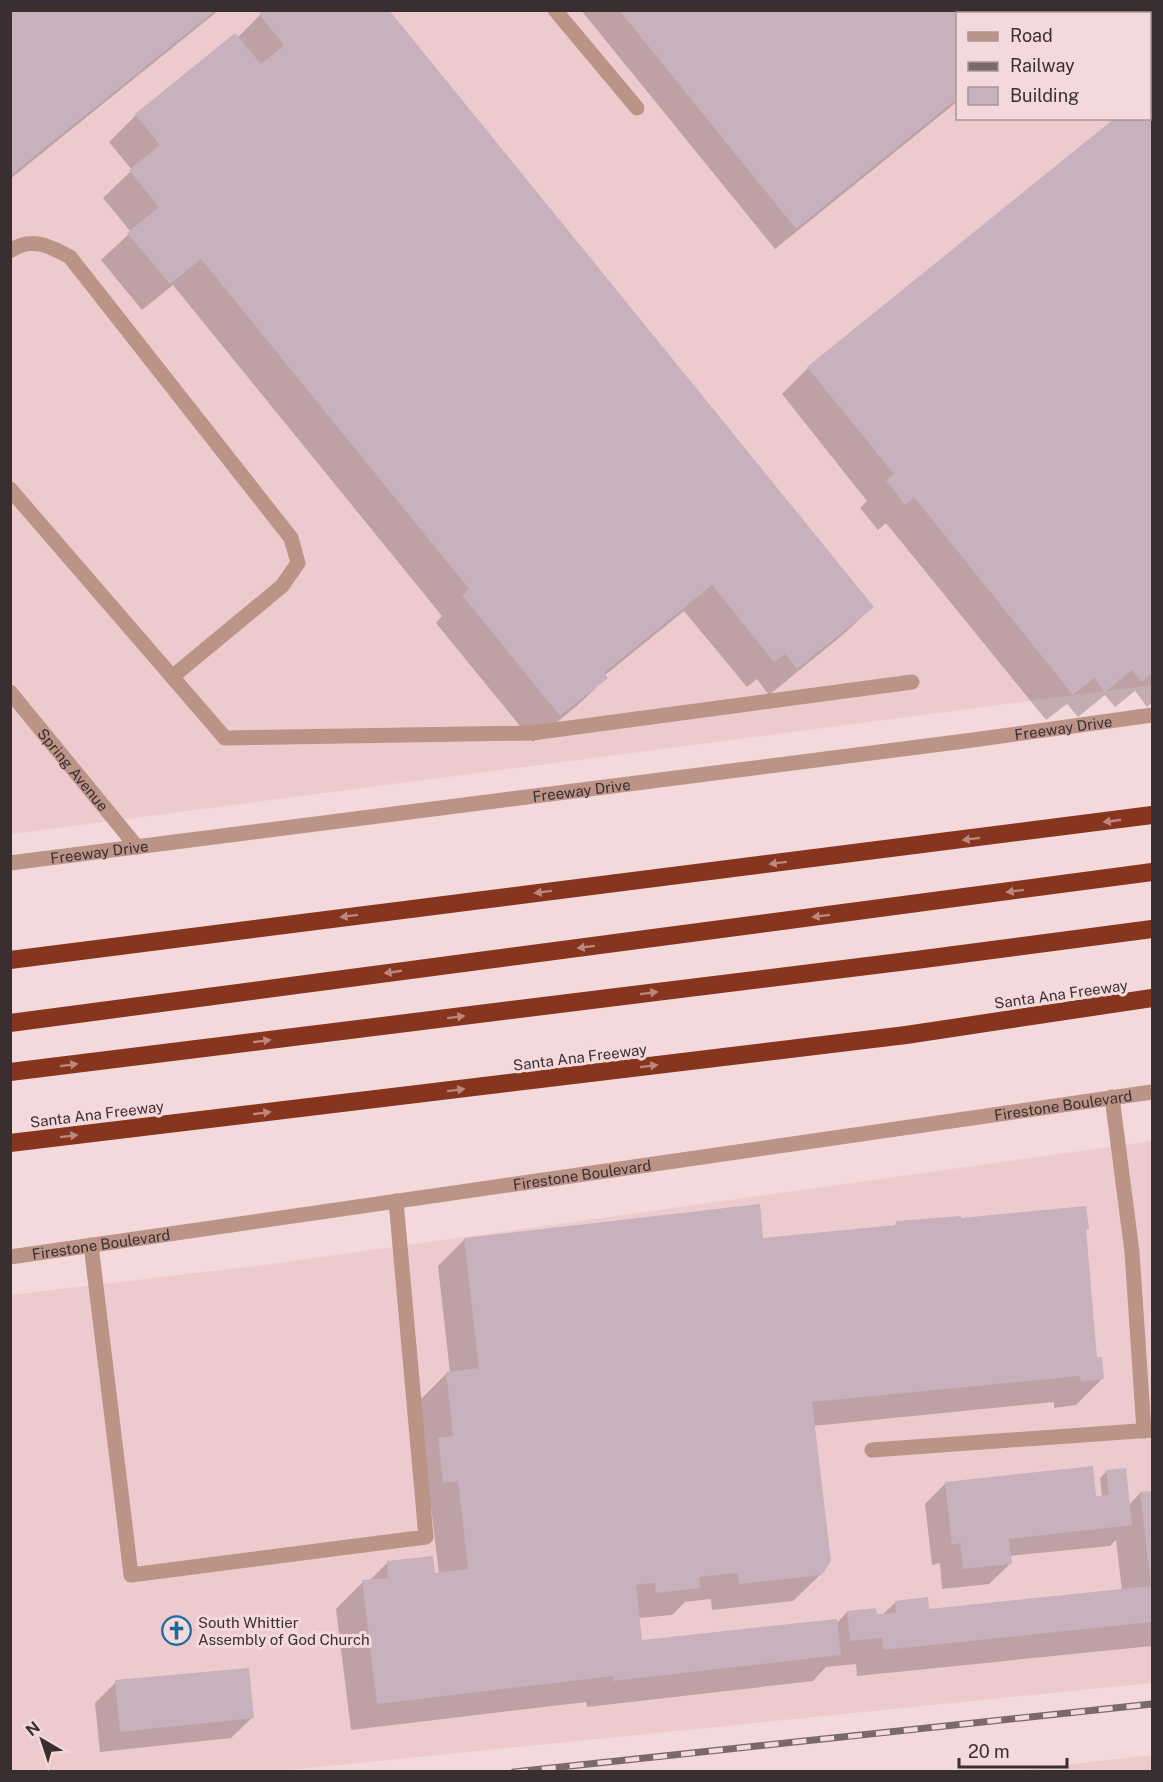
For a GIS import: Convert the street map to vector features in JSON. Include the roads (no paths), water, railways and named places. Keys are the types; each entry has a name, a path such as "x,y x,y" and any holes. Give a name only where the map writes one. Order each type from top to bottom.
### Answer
{"highway":[{"path":"10,960 1152,815"},
{"path":"10,1023 1152,872"},
{"path":"10,1072 1152,929"},
{"name":"Santa Ana Freeway","path":"10,1143 871,1039 1152,998"}],"street":[{"path":"555,10 637,108"},
{"path":"10,251 20,244 46,244 70,257 291,537 298,563 282,586 172,677"},
{"path":"10,489 225,738 532,733 912,682"},
{"name":"Spring Avenue","path":"10,692 137,847"},
{"name":"Freeway Drive","path":"10,863 961,742 1152,715"},
{"name":"Firestone Boulevard","path":"10,1257 1152,1092"},
{"path":"872,1450 1148,1431 1132,1252 1112,1097"},
{"path":"91,1245 132,1575 426,1537 396,1201"}],"railway":[{"path":"514,1772 1152,1704"}],"place":[{"name":"South Whittier Assembly of God Church","path":"177,1631"}]}
